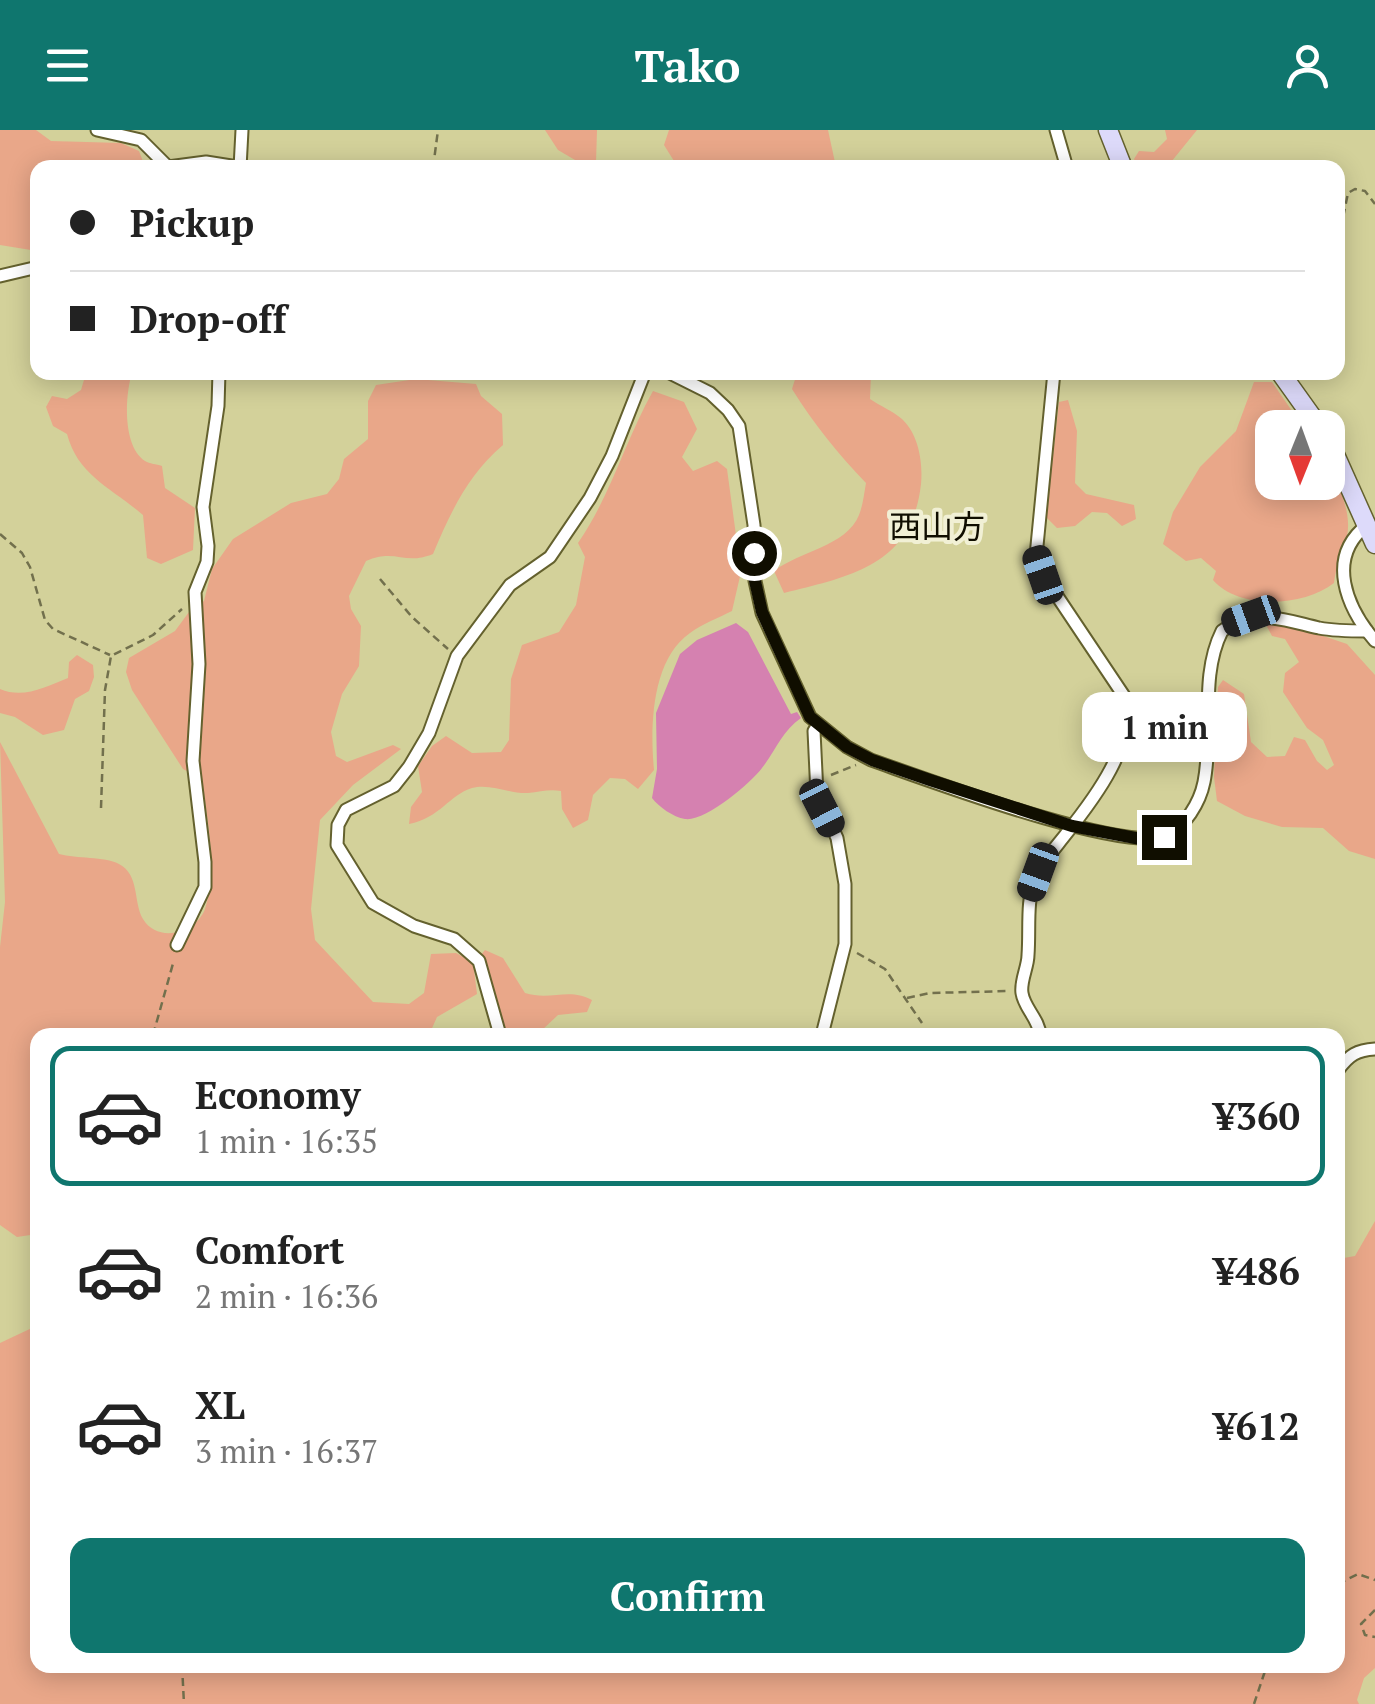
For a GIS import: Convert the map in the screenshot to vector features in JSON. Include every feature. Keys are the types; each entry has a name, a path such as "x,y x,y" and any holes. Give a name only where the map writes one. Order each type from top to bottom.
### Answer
{"main road":[{"path":"1108,130 1120,160"},
{"path":"1286,380 1307,410"},
{"path":"1345,476 1375,544"}],"street":[{"path":"97,130 141,140 160,160"},
{"path":"241,160 242,130"},
{"path":"1056,130 1064,160"},
{"path":"0,276 30,269"},
{"path":"177,945 204,887 206,862 193,761 199,664 195,592 207,562 203,507 219,380"},
{"path":"498,1028 479,961 454,939 414,926 373,903 337,845 338,825 346,810 394,786 409,767 443,700 457,656 510,585 550,557 590,498 612,456 642,380"},
{"path":"683,380 710,394 739,426 754,525 755,581 762,612 811,715 822,808 841,854 845,944 824,1028"},
{"path":"1039,1028 1022,991 1028,957 1030,892 1038,872 1117,756 1127,734 1129,712 1124,696 1043,575 1036,556 1053,380"},
{"path":"1367,525 1350,545 1342,582 1348,602 1371,636"},
{"path":"811,715 872,760 1072,826 1146,840 1176,830 1195,807 1204,783 1210,663 1222,631 1251,616 1281,617 1371,636"},
{"path":"1345,1060 1359,1050 1375,1049"}],"path":[{"path":"434,160 438,130"},
{"path":"1345,208 1348,193 1356,189 1364,191 1375,204"},
{"path":"0,534 22,553 30,567 45,620 53,629 112,656"},
{"path":"380,579 412,617 457,656"},
{"path":"112,656 153,635 173,619 195,592"},
{"path":"101,808 105,690 112,656"},
{"path":"816,780 872,760"},
{"path":"845,944 885,969 922,1024"},
{"path":"155,1028 177,945"},
{"path":"907,998 930,993 1022,991"},
{"path":"1345,1580 1358,1574 1375,1580"},
{"path":"1375,1610 1361,1624 1365,1635 1375,1637"},
{"path":"182,1673 184,1704"},
{"path":"1254,1704 1264,1673"}],"shaded area":[{"path":"0,130 36,130 51,141 121,143 139,151 142,160 30,160 30,250 0,245"},
{"path":"545,130 597,130 596,160 575,160 558,150"},
{"path":"669,130 828,130 834,160 673,160 664,145"},
{"path":"1165,130 1197,130 1173,160 1134,160 1139,151 1154,152 1167,139"},
{"path":"84,380 131,380 127,407 132,444 145,461 162,466 165,488 195,508 193,550 161,564 147,558 143,515 97,480 79,461 67,434 53,426 46,407 52,396 67,399 81,390"},
{"path":"409,380 476,384 481,396 502,414 503,445 462,495 433,554 366,561 349,596 361,626 359,666 342,694 331,732 336,756 347,762 393,745 401,749 353,785 320,820 311,909 315,940 373,1002 409,1004 424,993 431,954 456,953 473,962 477,994 437,1017 432,1028 30,1028 30,1235 17,1237 0,1225 0,947 5,902 0,742 59,854 106,860 126,869 143,919 150,927 167,933 194,924 205,909 211,877 202,779 183,769 132,690 126,672 129,658 175,631 189,612 204,601 212,569 233,539 291,503 327,494 339,479 344,459 368,439 368,401 376,385"},
{"path":"795,380 871,380 870,399 898,416 916,441 921,484 915,511 892,550 855,572 784,593 774,571 833,541 853,526 866,483 792,389"},
{"path":"1254,382 1272,382 1291,410 1255,410 1255,500 1343,500 1347,536 1334,583 1321,591 1289,601 1239,596 1213,580 1216,571 1201,558 1186,561 1163,544 1173,512 1200,467 1236,431"},
{"path":"653,391 684,402 697,429 682,457 693,471 717,461 727,469 741,572 732,611 690,633 667,660 653,715 654,770 638,789 625,779 610,778 593,795 588,820 573,828 562,809 561,791 521,793 486,787 464,791 429,817 409,824 411,807 422,792 418,766 432,746 446,736 472,753 501,752 509,740 511,679 522,645 559,632 576,605 585,557 578,543"},
{"path":"1068,400 1077,431 1075,483 1086,494 1134,505 1136,519 1122,526 1107,513 1092,512 1075,526 1057,528 1046,517 1059,402"},
{"path":"1279,621 1347,644 1375,675 1375,859 1349,851 1323,828 1282,827 1245,816 1217,801 1214,777 1218,687 1223,680 1244,694 1251,742 1267,757 1285,756 1294,737 1305,740 1327,770 1334,765 1323,740 1307,728 1283,692 1285,673 1299,662 1285,639 1272,636 1265,623"},
{"path":"736,623 748,632 791,714 797,712 801,718 738,792 704,814 680,818 652,798 657,769 656,713 680,654 697,640"},
{"path":"77,655 93,665 94,677 89,691 75,699 64,730 43,735 15,717 0,713 0,689 26,692 68,678 69,662"},
{"path":"485,950 503,958 525,993 568,994 592,1000 587,1012 558,1015 544,1028 503,1028 481,955"},
{"path":"1375,1221 1375,1668 1364,1678 1359,1704 0,1704 0,1343 30,1329 30,1673 1345,1673 1345,1258 1355,1256"}],"district":[{"name":"西山方","path":"937,527"}],"route":[{"path":"754,553 762,612 810,717 847,747 872,760 1072,826 1146,840 1164,837"}]}
